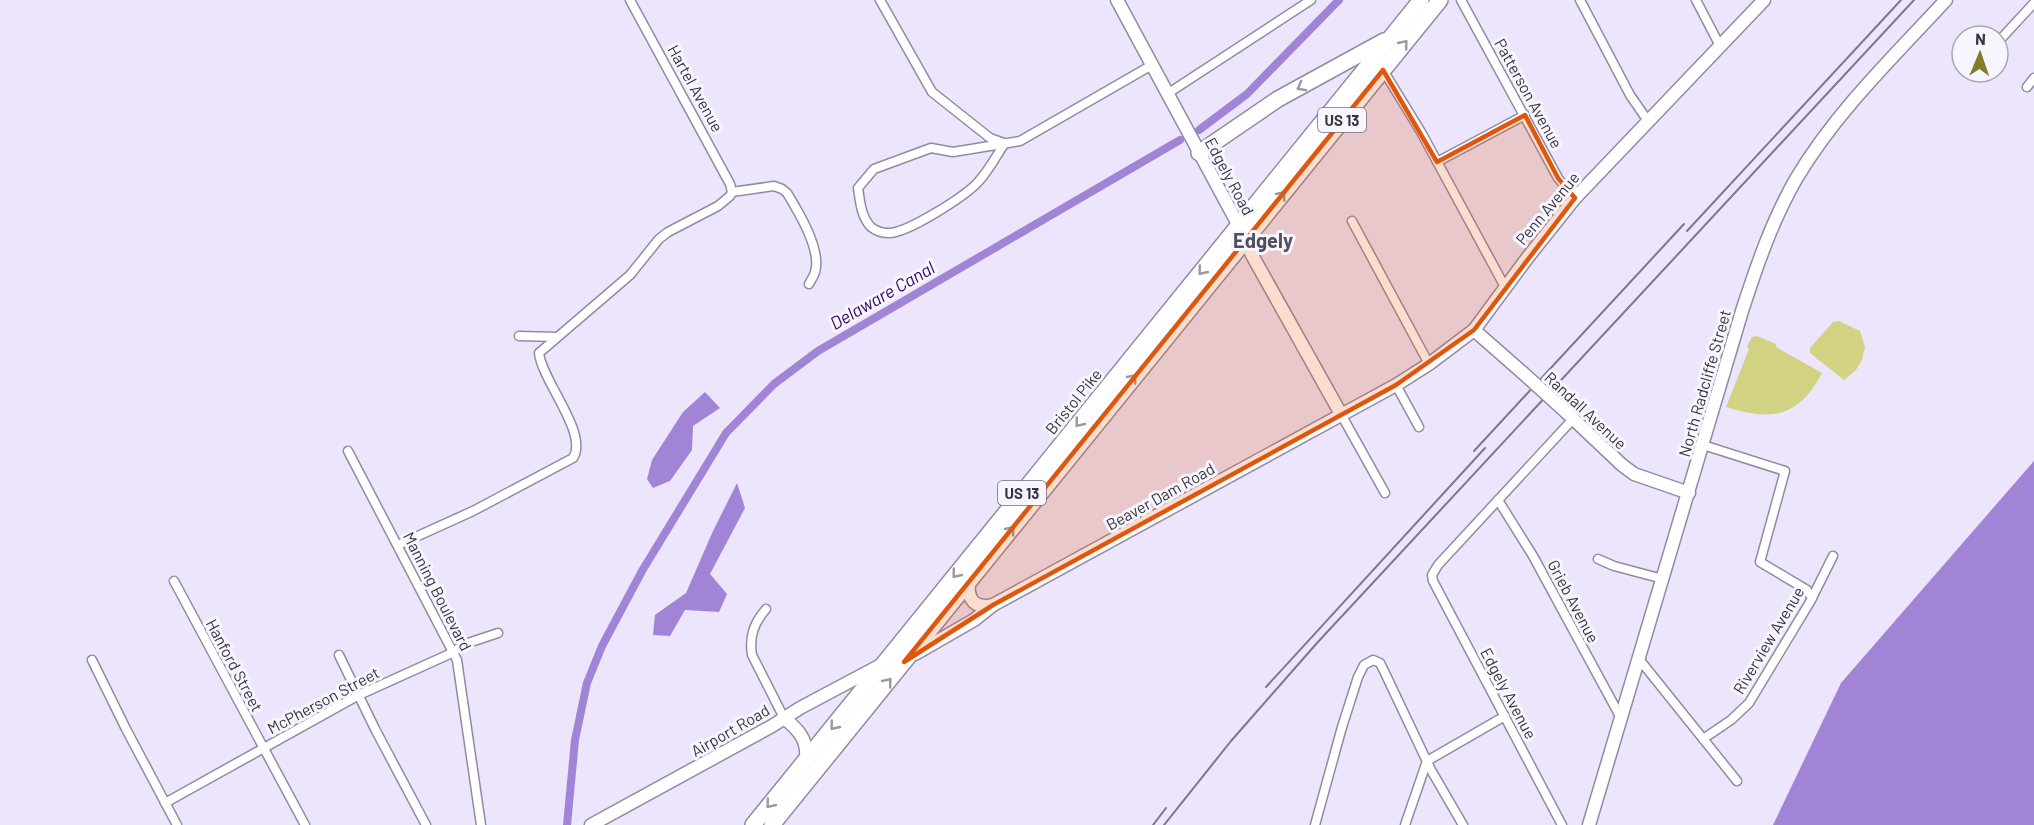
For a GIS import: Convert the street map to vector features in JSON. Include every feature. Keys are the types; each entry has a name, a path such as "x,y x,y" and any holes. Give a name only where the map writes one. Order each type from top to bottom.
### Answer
{"highway":[{"name":"Bristol Pike","path":"753,825 1421,0"},
{"name":"Bristol Pike","path":"772,825 1440,0"},
{"path":"1199,153 1278,99 1394,33"}],"street":[{"name":"Hartel Avenue","path":"630,0 730,184 732,192"},
{"path":"880,0 932,92 990,138 1005,143"},
{"name":"Edgely Road","path":"1117,0 1330,398 1385,493"},
{"path":"1167,94 1300,4 1311,0"},
{"name":"Patterson Avenue","path":"1461,0 1558,178 1575,198"},
{"path":"1580,0 1630,95 1648,121"},
{"path":"1696,0 1720,46"},
{"name":"Penn Avenue","path":"1342,416 1429,364 1474,330 1575,198 1764,0"},
{"name":"North Radcliffe Street","path":"1589,825 1760,256 1791,190 1811,156 1844,111 1946,0"},
{"path":"2010,29 2034,3"},
{"path":"1005,143 987,171 971,189 918,222 903,230 888,233 875,230 866,220 862,212 858,188 874,169 931,148 953,152 1005,143 1020,141 1152,65"},
{"path":"1383,70 1437,162 1505,287"},
{"path":"2026,87 2034,78"},
{"path":"1437,162 1525,115"},
{"path":"398,545 473,511 573,458 576,443 572,428 547,379 539,356 542,349 630,275 659,240 675,228 711,210 726,200 732,192 774,186 782,189 787,193 815,251 815,272 809,284"},
{"path":"1353,221 1429,364"},
{"name":"Randall Avenue","path":"1474,330 1622,465 1634,474 1689,493"},
{"path":"519,336 557,337"},
{"path":"1396,385 1419,426"},
{"name":"Beaver Dam Road","path":"904,662 927,646 974,620 993,605 1342,416"},
{"path":"1497,500 1569,416"},
{"path":"1703,445 1785,471 1760,562 1807,590 1812,598"},
{"name":"Manning Boulevard","path":"348,451 454,652 460,670 481,825"},
{"name":"Edgely Avenue","path":"1497,500 1438,565 1432,575 1432,581 1562,825"},
{"name":"Grieb Avenue","path":"1497,500 1533,556 1621,718"},
{"name":"Riverview Avenue","path":"1703,739 1731,720 1749,703 1812,598 1833,556"},
{"path":"1598,559 1614,566 1663,579"},
{"name":"Hanford Street","path":"174,581 305,825"},
{"path":"969,582 970,597 975,604 982,607 993,605"},
{"path":"766,609 753,629 750,646 752,655 784,718 797,728 804,739 807,748 806,760"},
{"name":"McPherson Street","path":"165,803 359,695 454,652 462,645 498,633"},
{"path":"339,655 426,825"},
{"path":"1639,659 1737,781"},
{"path":"93,660 126,729 177,825"},
{"path":"1315,825 1358,677 1364,664 1373,660 1380,663 1426,761 1462,825"},
{"name":"Airport Road","path":"591,825 885,662"},
{"path":"1405,825 1426,761 1505,716"}],"highlighted area":[{"path":"1383,70 1437,162 1525,115 1558,178 1575,198 1474,330 1396,385 993,605 904,662"}],"green space":[{"path":"1839,321 1860,331 1865,347 1862,360 1856,370 1844,380 1810,353 1810,348 1833,322"},
{"path":"1757,336 1776,344 1776,347 1822,373 1803,399 1782,412 1757,414 1726,407 1749,349 1747,346 1752,337"}],"shaded area":[{"path":"705,392 720,408 693,426 692,450 670,481 653,488 647,479 652,460 683,412"},
{"path":"2034,461 2034,825 1773,825 1841,683"},
{"path":"737,483 745,508 710,574 727,594 719,612 685,610 670,636 653,635 655,615 686,593"}],"waterway":[{"name":"Delaware Canal","path":"1199,130 1247,94 1339,0"},
{"name":"Delaware Canal","path":"567,825 575,740 587,683 602,646 642,571 726,433 774,384 818,351 1180,140"}],"railway":[{"path":"1687,231 1901,0"},
{"path":"1164,825 1231,741 1317,643 1914,0"},
{"path":"1474,451 1684,224"},
{"path":"1266,687 1485,448"},
{"path":"1153,825 1166,808"}],"district":[{"name":"Edgely","path":"1263,240"}]}
